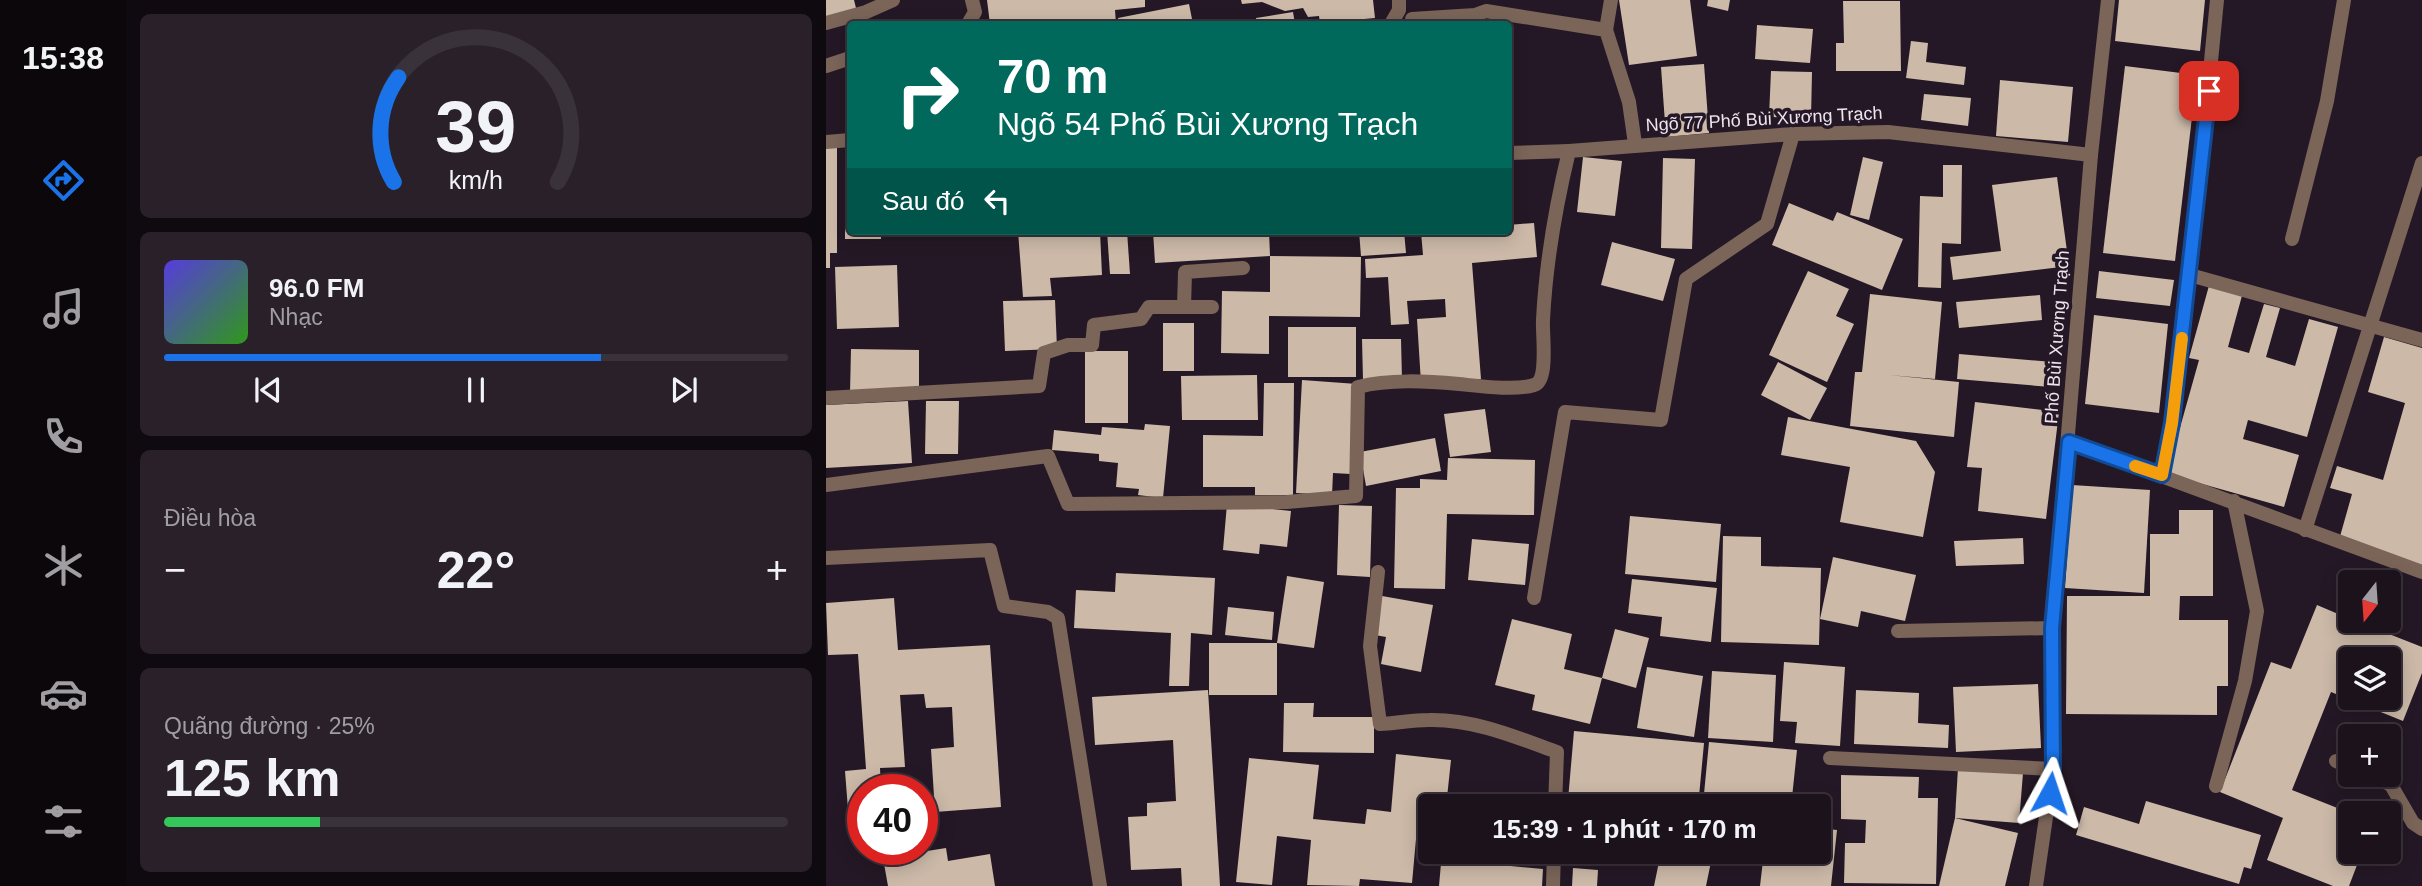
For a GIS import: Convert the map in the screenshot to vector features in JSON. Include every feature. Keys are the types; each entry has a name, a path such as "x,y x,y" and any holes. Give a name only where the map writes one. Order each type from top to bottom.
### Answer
{"street":[{"path":"826,23 866,12 892,0"},
{"path":"970,21 975,12 972,0"},
{"path":"1393,21 1399,9 1399,0"},
{"path":"1412,19 1475,15 1486,5 1606,30 1611,0"},
{"name":"Phố Bùi Xương Trạch","path":"2036,886 2053,769 2052,628 2091,155 2108,0"},
{"path":"2162,475 2172,423 2190,275 2217,0"},
{"path":"2292,239 2327,101 2344,0"},
{"name":"Ngõ 77 Phố Bùi Xương Trạch","path":"1606,30 1629,102 1635,144 1793,134 1888,132 2091,155"},
{"path":"826,66 847,59"},
{"path":"1534,598 1565,412 1661,420 1686,279 1767,224 1793,134"},
{"path":"826,142 847,140"},
{"path":"1512,153 1635,144"},
{"path":"826,485 1048,456 1068,504 1287,502 1356,496 1357,387 1377,382 1455,383 1488,387 1533,386 1540,382 1543,375 1541,338 1551,226 1569,150"},
{"path":"2305,530 2422,163"},
{"path":"1184,307 1185,272 1243,268"},
{"path":"2190,275 2422,340"},
{"path":"826,398 1039,386 1044,353 1068,345 1092,345 1094,325 1141,319 1149,307 1212,307"},
{"path":"2069,442 2422,572"},
{"path":"2217,786 2245,681 2258,611 2234,502"},
{"path":"826,558 990,550 1004,606 1048,612 1058,618 1100,886"},
{"path":"1378,572 1370,646 1380,724 1431,720 1482,726 1518,736 1557,752 1555,794"},
{"path":"1898,631 2052,628"},
{"path":"1830,758 2053,769"},
{"path":"2392,787 2413,823 2422,829"},
{"path":"1553,886 1554,864"}],"building":[{"path":"826,0 854,0 857,12 826,19"},
{"path":"987,0 1145,0 1145,7 1115,10 1116,21 990,21"},
{"path":"1241,0 1373,0 1375,18 1320,21 1319,16 1308,17 1303,8 1285,11 1262,2 1242,4"},
{"path":"1619,0 1690,0 1697,56 1629,65"},
{"path":"1708,0 1730,0 1728,11 1707,6"},
{"path":"2119,0 2205,0 2200,51 2115,41"},
{"path":"1843,1 1900,1 1901,71 1836,71 1836,43 1844,43"},
{"path":"1189,4 1192,21 1118,21 1118,18"},
{"path":"1293,12 1294,21 1256,21 1256,18"},
{"path":"1757,25 1813,29 1810,63 1755,59"},
{"path":"1911,41 1928,43 1926,62 1966,67 1964,85 1906,78"},
{"path":"1704,64 1709,133 1666,137 1661,67"},
{"path":"2125,66 2197,75 2175,261 2103,253"},
{"path":"1771,71 1812,72 1811,118 1769,117"},
{"path":"2000,80 2073,87 2068,142 1996,136"},
{"path":"1924,94 1971,98 1968,126 1921,120"},
{"path":"826,147 837,147 837,253 830,253 830,268 826,268"},
{"path":"847,155 847,235 881,235 881,239 845,239"},
{"path":"1583,157 1622,161 1615,216 1577,212"},
{"path":"1863,157 1883,162 1869,220 1850,215"},
{"path":"1663,158 1695,159 1692,249 1661,248"},
{"path":"1943,165 1962,165 1961,244 1942,243 1941,288 1918,287 1920,196 1943,197"},
{"path":"2057,177 2069,266 1953,280 1950,257 2001,251 1992,185"},
{"path":"1789,203 1833,221 1837,212 1903,239 1882,290 1772,245"},
{"path":"1534,223 1537,257 1472,263 1481,379 1421,383 1417,319 1446,317 1445,299 1407,301 1409,324 1391,325 1388,277 1366,278 1365,259 1423,255 1421,235 1512,235 1512,225"},
{"path":"1018,235 1100,235 1102,275 1050,278 1052,296 1023,297"},
{"path":"1107,235 1127,235 1130,274 1110,274"},
{"path":"1153,235 1269,235 1270,256 1155,263"},
{"path":"1359,235 1404,235 1406,253 1361,256"},
{"path":"1612,242 1675,259 1663,301 1601,285"},
{"path":"1270,256 1361,257 1360,317 1269,316 1269,354 1221,353 1222,291 1270,292"},
{"path":"897,265 899,327 837,329 835,267"},
{"path":"1808,271 1849,289 1836,316 1854,324 1827,382 1769,355"},
{"path":"2099,271 2174,280 2170,306 2096,298"},
{"path":"2210,282 2243,292 2228,347 2249,353 2264,304 2280,308 2266,357 2295,366 2309,319 2338,327 2307,437 2248,420 2243,439 2299,455 2284,507 2167,474 2199,360 2189,358"},
{"path":"1870,294 1942,302 1935,379 1889,375 1959,382 1954,437 1850,426 1855,372 1862,372"},
{"path":"2040,295 2042,320 1959,328 1956,302"},
{"path":"1055,300 1057,349 1005,351 1003,301"},
{"path":"2094,315 2168,324 2159,413 2085,404"},
{"path":"1163,323 1194,323 1194,371 1163,371"},
{"path":"1288,327 1356,327 1356,377 1288,377"},
{"path":"2384,337 2422,348 2422,565 2339,540 2352,494 2330,488 2337,466 2383,480 2405,403 2368,392"},
{"path":"1362,339 1401,339 1402,380 1363,380"},
{"path":"851,349 919,350 919,392 850,393"},
{"path":"1085,351 1128,351 1128,423 1085,423"},
{"path":"1959,354 2053,362 2051,387 1957,379"},
{"path":"1778,362 1827,388 1810,420 1761,395"},
{"path":"1257,375 1258,420 1182,420 1181,376"},
{"path":"1302,380 1357,384 1351,474 1333,473 1332,495 1296,493"},
{"path":"1264,383 1294,383 1293,495 1255,495 1255,487 1203,487 1203,435 1263,436"},
{"path":"908,401 912,463 826,468 826,405"},
{"path":"926,401 959,401 958,454 925,454"},
{"path":"1975,402 2059,412 2046,519 1978,511 1982,468 1967,467"},
{"path":"1485,409 1491,452 1450,457 1444,414"},
{"path":"1788,417 1916,441 1935,472 1923,537 1840,522 1850,467 1781,455"},
{"path":"1145,424 1170,426 1163,498 1138,495 1139,489 1116,487 1118,463 1099,461 1099,454 1052,450 1054,430 1101,435 1102,427 1144,430"},
{"path":"1435,438 1441,471 1366,486 1360,452"},
{"path":"1448,458 1535,460 1534,515 1447,514 1445,589 1394,588 1396,488 1420,488 1420,479 1447,480"},
{"path":"2072,485 2150,490 2144,593 2065,588"},
{"path":"1227,504 1291,511 1287,547 1260,544 1259,554 1223,550"},
{"path":"1339,505 1372,506 1370,577 1337,575"},
{"path":"2179,510 2213,510 2213,596 2180,596 2179,620 2228,620 2228,686 2217,686 2217,715 2066,714 2067,596 2150,596 2150,534 2179,534"},
{"path":"1630,516 1721,524 1716,582 1625,574"},
{"path":"1723,536 1761,537 1761,566 1821,568 1819,645 1721,642"},
{"path":"2023,538 2024,564 1956,566 1954,541"},
{"path":"1472,539 1529,544 1525,585 1468,580"},
{"path":"1833,557 1916,575 1905,621 1861,611 1858,627 1820,619"},
{"path":"1116,573 1215,578 1212,635 1191,633 1189,686 1169,686 1171,633 1074,628 1076,590 1115,592"},
{"path":"1287,576 1324,582 1314,648 1277,643"},
{"path":"1632,579 1717,588 1711,642 1660,636 1662,617 1628,613"},
{"path":"1382,596 1433,605 1421,672 1381,664 1386,637 1375,635"},
{"path":"894,598 898,650 990,645 1001,807 938,812 938,774 933,774 931,749 954,747 952,707 926,708 924,694 900,695 905,767 880,768 880,774 847,774 847,797 845,771 866,769 858,654 828,655 826,603"},
{"path":"2317,605 2338,614 2338,634 2389,634 2422,647 2422,673 2403,721 2376,710 2401,710 2401,647 2338,647 2338,695 2331,692 2292,790 2338,808 2338,864 2357,864 2349,886 2333,886 2267,860 2283,818 2220,792 2271,662 2291,669"},
{"path":"1228,607 1274,612 1272,640 1225,635"},
{"path":"1512,619 1572,634 1564,669 1602,678 1590,724 1532,710 1535,695 1495,685"},
{"path":"1615,629 1649,638 1636,688 1602,678"},
{"path":"1209,643 1277,643 1277,695 1209,695"},
{"path":"1784,662 1845,667 1840,746 1795,743 1797,722 1780,721"},
{"path":"1647,667 1703,676 1694,737 1637,728"},
{"path":"1712,671 1776,675 1773,742 1708,738"},
{"path":"2038,684 2041,748 1956,752 1953,687"},
{"path":"1208,690 1220,886 1182,886 1181,868 1131,870 1128,817 1147,816 1147,803 1176,801 1173,740 1095,745 1092,697"},
{"path":"1856,690 1919,693 1918,723 1949,725 1948,748 1854,744"},
{"path":"1284,703 1314,703 1313,717 1374,717 1374,753 1283,752"},
{"path":"1574,731 1704,743 1699,794 1569,794"},
{"path":"1709,742 1797,750 1792,794 1704,794"},
{"path":"1396,754 1451,760 1447,794 1418,794 1418,839 1412,883 1360,879 1359,886 1307,885 1311,840 1277,836 1272,885 1236,882 1249,758 1319,765 1313,819 1365,824 1367,809 1391,812"},
{"path":"1958,768 2023,773 2019,823 1955,818"},
{"path":"1841,775 1919,777 1918,798 1938,798 1936,884 1844,883 1845,843 1865,843 1866,820 1841,819"},
{"path":"2146,801 2261,835 2251,869 2244,867 2239,884 2076,835 2084,807 2139,824"},
{"path":"1955,818 2018,833 2005,886 1939,886"},
{"path":"1831,829 1837,830 1831,886 1760,886 1763,864 1831,864"},
{"path":"946,848 948,861 990,854 995,886 888,886 884,865 938,865 938,849"},
{"path":"1441,864 1490,864 1543,869 1542,886 1439,886"},
{"path":"1659,864 1711,864 1706,886 1654,886"},
{"path":"1573,868 1598,870 1597,886 1572,886"}],"slow traffic":[{"path":"2135,466 2162,475 2172,423 2182,338"}],"route":[{"path":"2050,793 2053,769 2052,628 2069,442 2162,475 2172,423 2209,91"}]}
